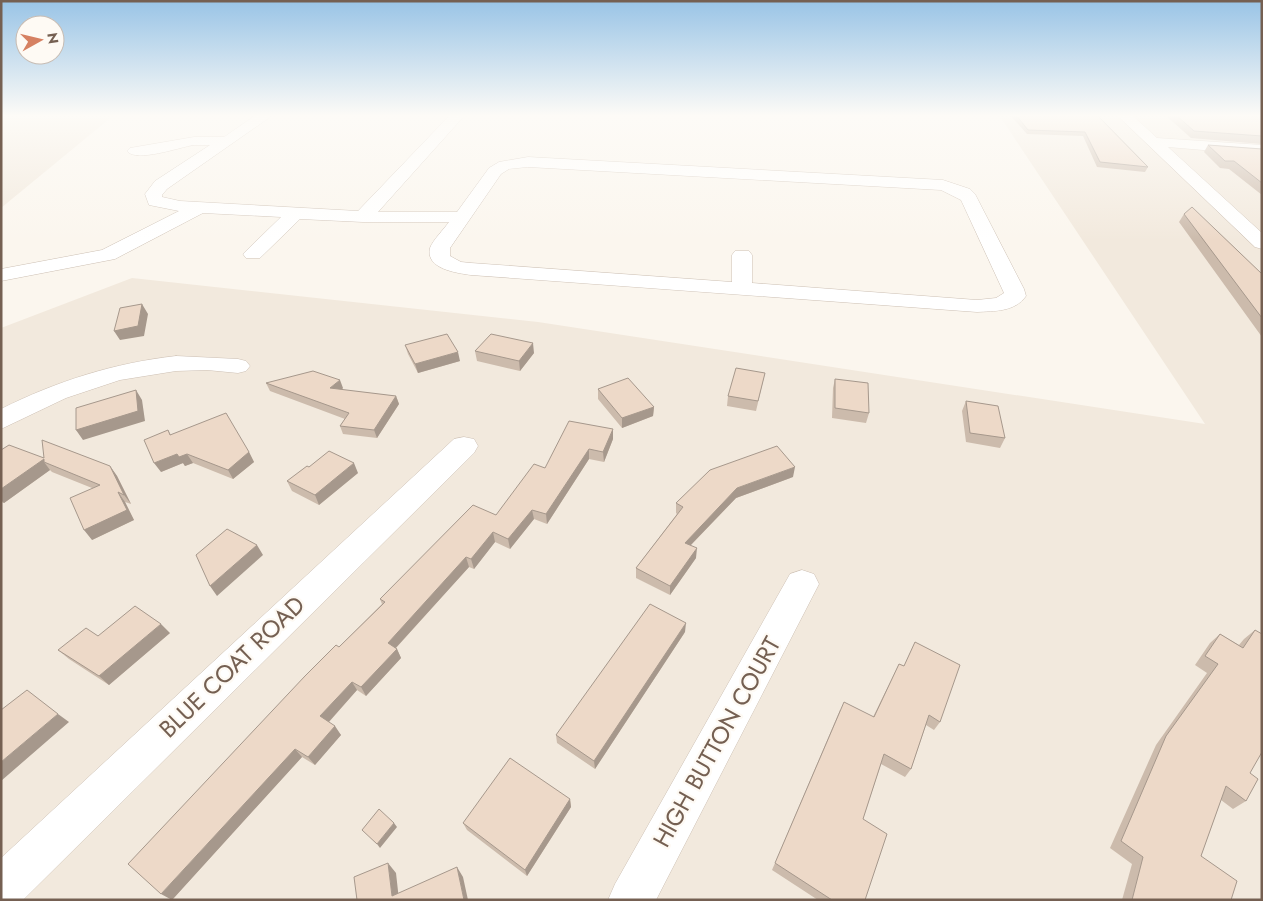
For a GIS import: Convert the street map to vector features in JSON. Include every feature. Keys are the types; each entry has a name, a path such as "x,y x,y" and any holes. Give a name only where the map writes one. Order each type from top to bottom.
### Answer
{"street":[{"path":"204,157 161,185 153,194 155,201 200,207 363,217 462,217"},
{"path":"363,217 419,157"},
{"path":"1170,157 1262,243"},
{"path":"528,162 943,185 959,191 969,198 1014,289 1015,296 1001,304 977,306 456,267 441,259 440,248 462,217 495,171 505,165 528,162"},
{"path":"1,275 108,255 200,207"},
{"path":"253,254 296,213"},
{"path":"742,255 742,289"},
{"path":"1,420 57,392 104,375 130,369 187,363 238,366"},
{"name":"BLUE COAT ROAD","path":"1,889 464,446"},
{"name":"HIGH BUTTON COURT","path":"630,900 802,584"}],"shaded area":[{"path":"1,157 63,157 1,208"},
{"path":"1027,157 1262,157 1262,900 1,900 1,328 132,278 538,322 1205,424"}],"building":[{"path":"1098,157 1138,157 1148,167 1100,162"},
{"path":"1221,157 1262,157 1262,183 1234,161 1225,161"},
{"path":"1192,207 1262,274 1262,318 1184,214"},
{"path":"142,304 138,326 114,331 120,308"},
{"path":"447,334 458,352 415,364 405,345"},
{"path":"491,334 533,343 519,361 475,351"},
{"path":"736,368 765,373 758,401 728,396"},
{"path":"313,371 340,380 330,388 396,396 374,430 340,426 349,413 266,383"},
{"path":"628,378 654,407 622,418 598,389"},
{"path":"835,379 868,383 869,413 835,408"},
{"path":"136,390 138,411 76,430 76,408"},
{"path":"966,401 998,406 1005,438 970,433"},
{"path":"226,413 249,452 228,470 187,454 179,457 177,454 154,463 144,440 168,430 170,435"},
{"path":"569,421 613,429 603,452 589,449 546,514 532,510 508,539 493,532 471,559 466,557 388,643 397,649 361,687 352,682 320,716 335,726 308,757 295,749 161,894 128,864 305,676 336,645 339,647 385,602 380,599 473,505 496,515 534,464 545,468"},
{"path":"42,440 110,466 124,495 118,492 127,510 84,530 70,498 100,485 44,462 44,459 1,489 1,450 9,445 44,458"},
{"path":"777,446 795,467 737,488 685,543 697,548 670,586 636,568 683,507 676,503 710,470"},
{"path":"329,451 354,463 315,495 287,481 307,466 309,467"},
{"path":"227,529 257,545 210,586 196,555"},
{"path":"650,604 686,623 594,761 556,735"},
{"path":"135,606 161,624 99,676 58,650 86,628 98,636"},
{"path":"1255,630 1262,634 1262,752 1250,773 1258,779 1246,801 1226,786 1201,856 1237,881 1231,900 1132,900 1143,857 1121,841 1166,736 1218,664 1205,656 1220,634 1243,648"},
{"path":"915,642 960,665 940,722 929,715 911,769 884,754 863,819 887,834 865,900 832,900 775,863 844,702 874,717 899,664 904,666"},
{"path":"27,690 58,714 1,762 1,710"},
{"path":"510,758 570,799 525,870 463,823"},
{"path":"379,809 394,823 377,844 362,830"},
{"path":"388,863 392,896 457,867 464,900 357,900 354,877"}]}
